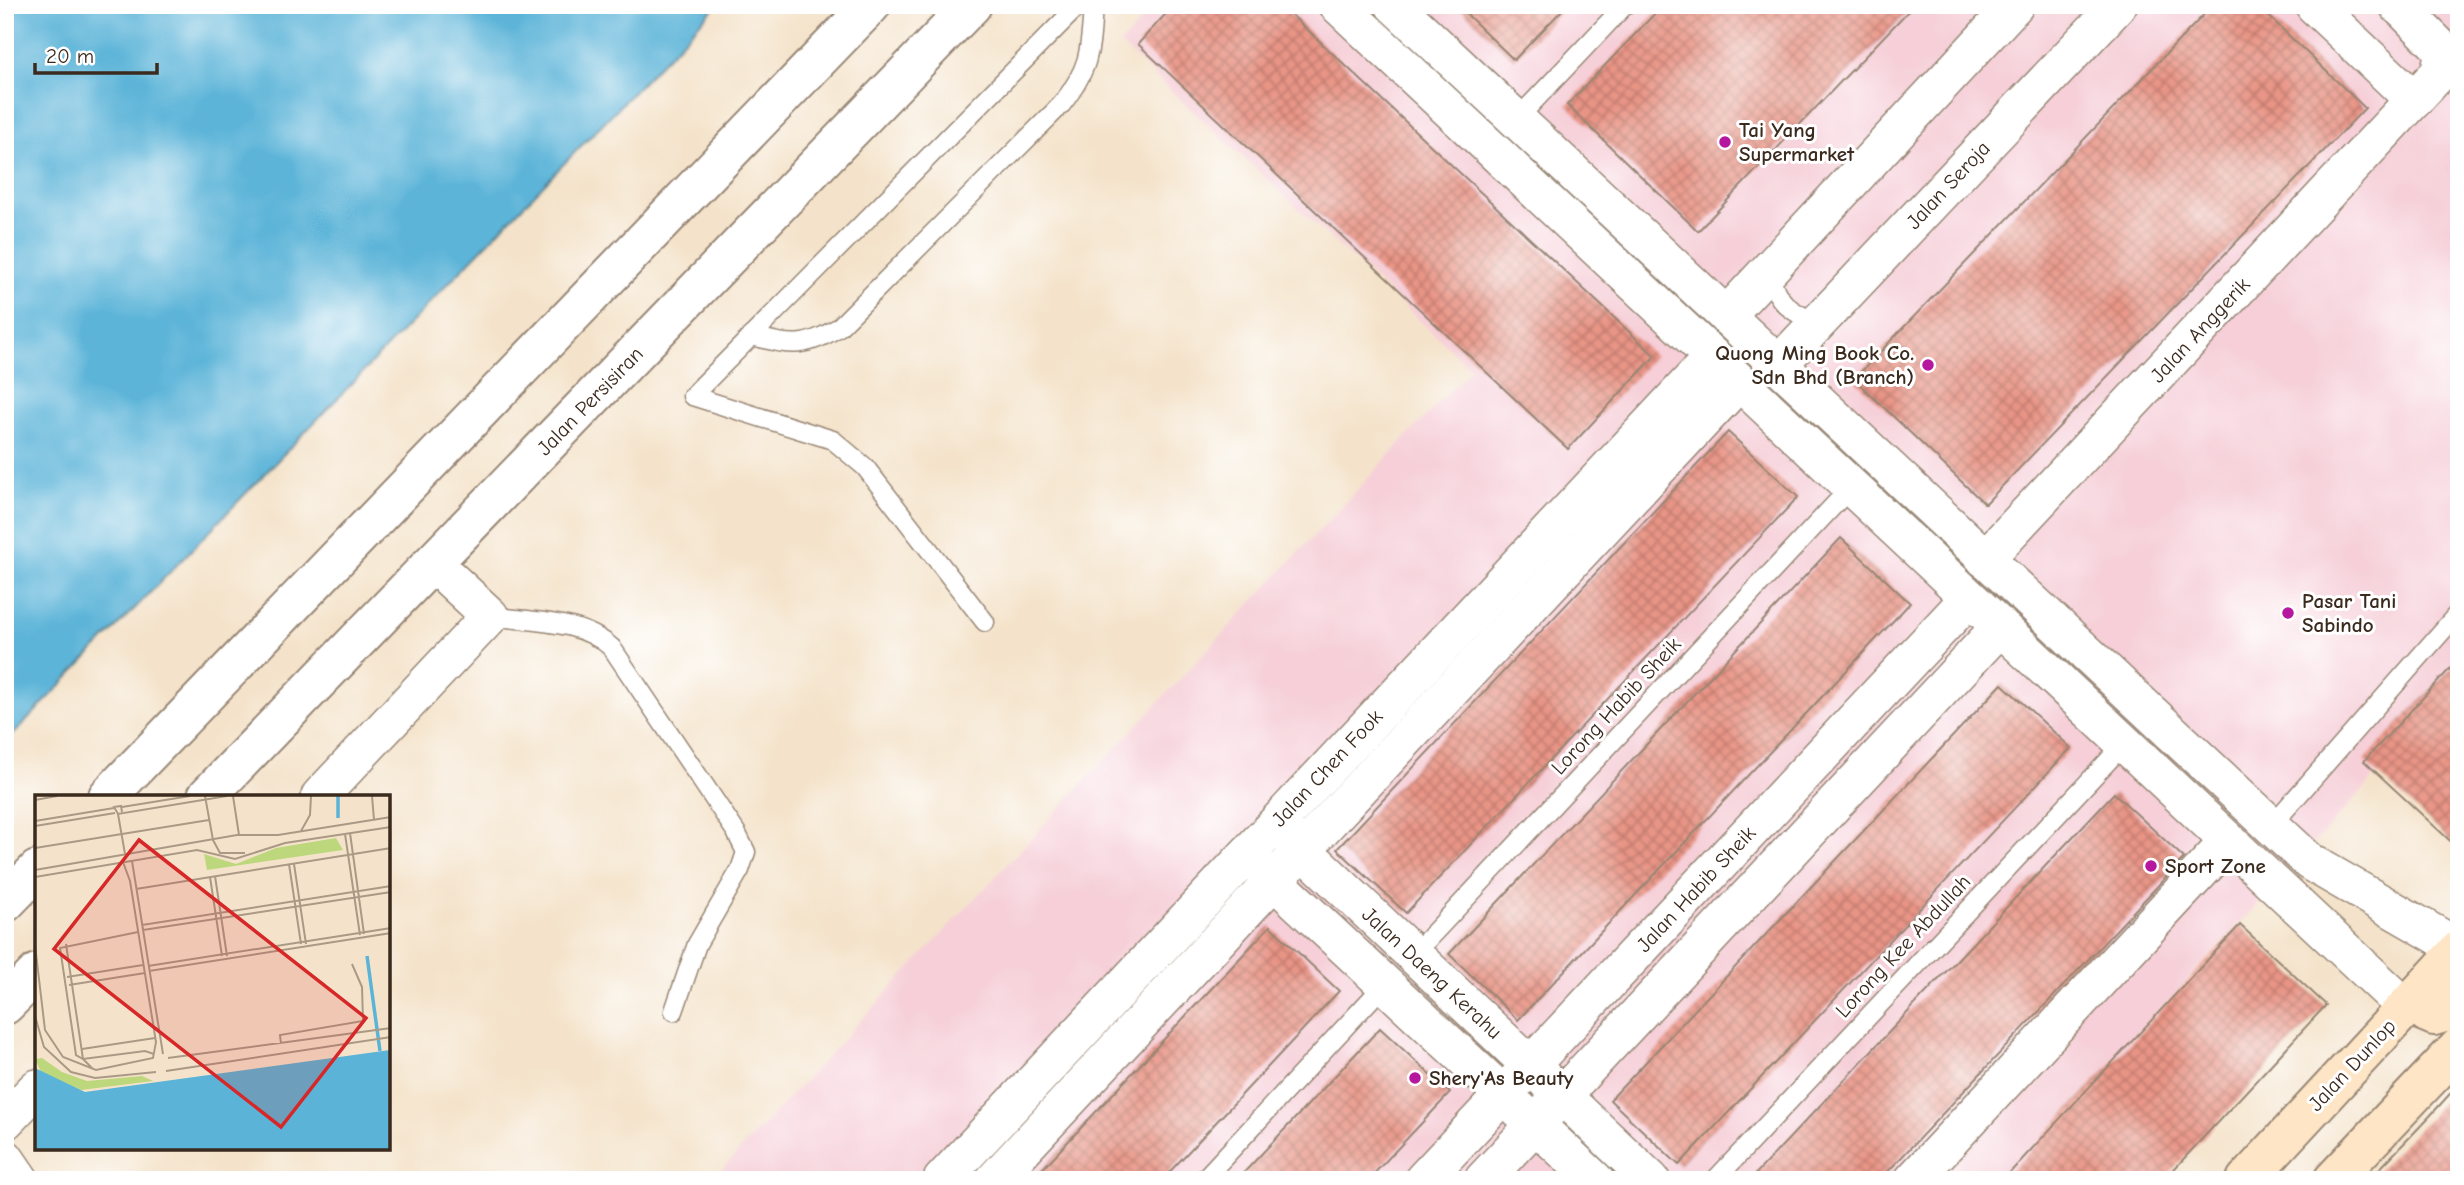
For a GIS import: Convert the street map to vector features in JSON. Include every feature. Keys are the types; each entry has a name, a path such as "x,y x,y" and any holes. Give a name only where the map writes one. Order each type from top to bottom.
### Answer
{"main road":[{"name":"Jalan Dunlop","path":"2246,1180 2459,949"},
{"path":"2408,1005 2434,1016 2447,1012 2459,1002"},
{"path":"2333,1180 2459,1047"}],"street":[{"path":"109,795 872,5"},
{"name":"Jalan Persisiran","path":"208,795 972,5"},
{"path":"1338,5 2228,842 2399,1001 2408,1005"},
{"path":"1394,5 2284,839 2323,872 2459,949"},
{"path":"1726,316 2015,5"},
{"name":"Jalan Seroja","path":"1778,365 2118,5"},
{"path":"2314,5 2414,100"},
{"name":"Jalan Anggerik","path":"1985,559 2440,73 2443,55 2434,40 2398,5"},
{"name":"Jalan Chen Fook","path":"942,1180 1713,357"},
{"name":"Jalan Chen Fook","path":"994,1180 1739,382"},
{"path":"321,795 490,616 433,563"},
{"name":"Jalan Habib Sheik","path":"1423,1180 1969,598"},
{"name":"Jalan Habib Sheik","path":"1483,1180 2000,627"},
{"name":"Jalan Daeng Kerahu","path":"1275,824 1651,1180"},
{"path":"2269,880 2284,839"},
{"path":"1913,1180 2228,842"},
{"name":"Jalan Daeng Kerahu","path":"1246,855 1595,1180"},
{"path":"5,903 35,872"},
{"path":"5,1006 35,975"},
{"path":"5,1121 35,1090"},
{"path":"5,1158 20,1180"}],"lane":[{"path":"985,622 865,467 833,440 692,396 1079,5"},
{"path":"751,337 792,346 816,342 839,327 1062,104 1079,83 1090,59 1093,5"},
{"path":"1516,120 1625,5"},
{"path":"1771,268 1773,290 1799,315 1807,318 1828,312"},
{"name":"Lorong Habib Sheik","path":"1413,955 1851,487"},
{"path":"2284,839 2459,612"},
{"path":"490,616 581,629 598,635 612,648 736,832 746,852 740,870 697,944 674,1011"},
{"name":"Lorong Kee Abdullah","path":"1715,1180 2124,744"},
{"path":"1203,1180 1385,984"}],"shaded area":[{"path":"1156,5 2450,5 2459,14 2459,659 2364,761 2378,774 2003,1180 712,1180 1471,368 1120,44"}],"water":[{"path":"5,5 717,5 5,743"}],"building":[{"path":"1174,5 1281,5 1655,356 1568,449 1138,44"},
{"path":"1457,5 1567,5 1514,60"},
{"path":"1663,5 1914,5 1698,231 1567,105"},
{"path":"2213,5 2257,5 2365,108 1985,504 1854,379"},
{"path":"1728,432 1798,497 1406,913 1337,849"},
{"path":"1841,538 1910,603 1518,1020 1449,954"},
{"path":"2459,659 2459,849 2364,761"},
{"path":"2002,684 2071,748 1679,1165 1610,1100"},
{"path":"2114,793 2184,858 1880,1180 1750,1180"},
{"path":"2240,925 2326,1005 2164,1180 2003,1180"},
{"path":"1270,926 1339,991 1162,1180 1032,1180"},
{"path":"1380,1028 1450,1093 1368,1180 1237,1180"},
{"path":"2457,1086 2459,1180 2369,1180 2429,1117"}],"place":[{"name":"Tai Yang Supermarket","path":"1725,142"},
{"name":"Quong Ming Book Co. Sdn Bhd (Branch)","path":"1928,365"},
{"name":"Pasar Tani Sabindo","path":"2288,613"},
{"name":"Sport Zone","path":"2151,866"},
{"name":"Shery'As Beauty","path":"1415,1078"}]}
